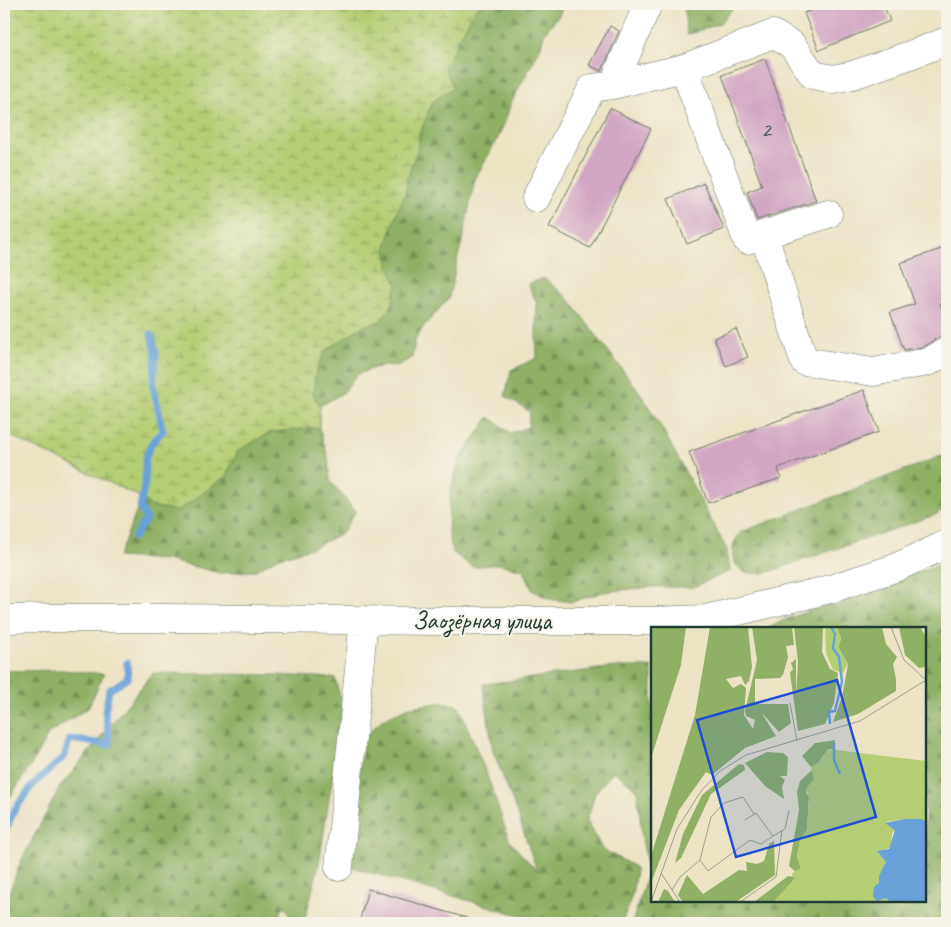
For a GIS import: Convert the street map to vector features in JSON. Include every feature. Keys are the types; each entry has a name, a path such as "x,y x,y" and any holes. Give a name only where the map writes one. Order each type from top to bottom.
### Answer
{"street":[{"path":"613,85 648,4"},
{"path":"536,198 592,88 613,85 684,68 773,34 792,44 814,74 833,79 853,75 947,41"},
{"path":"684,68 747,240 828,214"},
{"path":"764,235 804,361 873,372 928,362 947,352"},
{"name":"Заозёрная улица","path":"4,619 652,621 705,619 818,592 870,576 895,568 947,544"},
{"path":"339,867 363,620"}],"green space":[{"path":"4,4 487,4 476,8 457,42 445,69 453,88 433,101 420,133 405,194 386,247 388,265 397,284 392,305 380,322 363,326 325,351 316,371 313,394 320,406 319,428 272,432 253,442 238,451 226,476 178,511 151,506 142,498 4,433"},
{"path":"487,4 564,4 559,15 544,34 540,49 510,105 498,138 475,179 449,298 424,326 415,341 412,358 399,365 377,367 358,374 344,392 320,406 313,394 316,371 325,351 363,326 380,322 397,284 388,265 386,247 405,194 420,133 433,101 452,88 445,69 457,42 476,8"},
{"path":"687,4 736,4 720,23 687,35 684,9"},
{"path":"544,278 568,298 641,394 663,430 727,550 730,571 694,587 650,587 603,592 572,602 549,599 532,590 524,570 499,564 473,567 453,553 448,532 450,491 460,459 489,417 511,433 528,427 530,412 505,396 511,370 537,358 537,304 528,284"},
{"path":"319,428 328,457 330,481 356,511 342,533 314,547 277,558 254,571 220,573 166,560 118,557 142,498 151,506 178,511 226,476 238,451 272,432"},
{"path":"947,454 947,507 935,515 763,574 743,572 735,563 733,546 741,532"},
{"path":"947,562 947,923 632,923 648,872 637,789 613,771 595,793 587,821 602,849 635,867 632,895 622,923 547,923 348,866 364,737 384,718 410,707 444,702 459,706 488,778 510,842 537,871 493,751 483,684 614,667 651,667 651,902 926,902 926,627 771,627 784,620"},
{"path":"63,670 104,674 88,708 49,733 30,767 4,806 4,671"},
{"path":"153,673 335,678 343,708 319,864 304,923 287,923 289,912 284,905 277,923 4,923 4,907 21,861 60,787"}],"building":[{"path":"827,4 883,4 890,21 819,50 804,13"},
{"path":"610,26 619,31 601,71 589,65"},
{"path":"765,59 816,201 757,220 747,192 762,186 722,75"},
{"path":"610,108 651,129 590,248 549,227"},
{"path":"704,183 724,229 687,244 668,199"},
{"path":"947,247 947,300 940,303 947,324 947,335 939,337 923,347 904,350 890,312 915,304 900,263"},
{"path":"736,329 748,357 726,366 714,338"},
{"path":"864,390 879,432 778,468 781,478 708,503 689,452"},
{"path":"368,889 467,918 467,923 359,923"}],"waterway":[{"path":"134,537 146,519 140,508 145,482 145,460 151,444 163,431 153,385 156,352 151,334"},
{"path":"4,834 15,809 32,786 64,757 70,739 110,745 105,712 109,690 128,678 127,663"}]}
